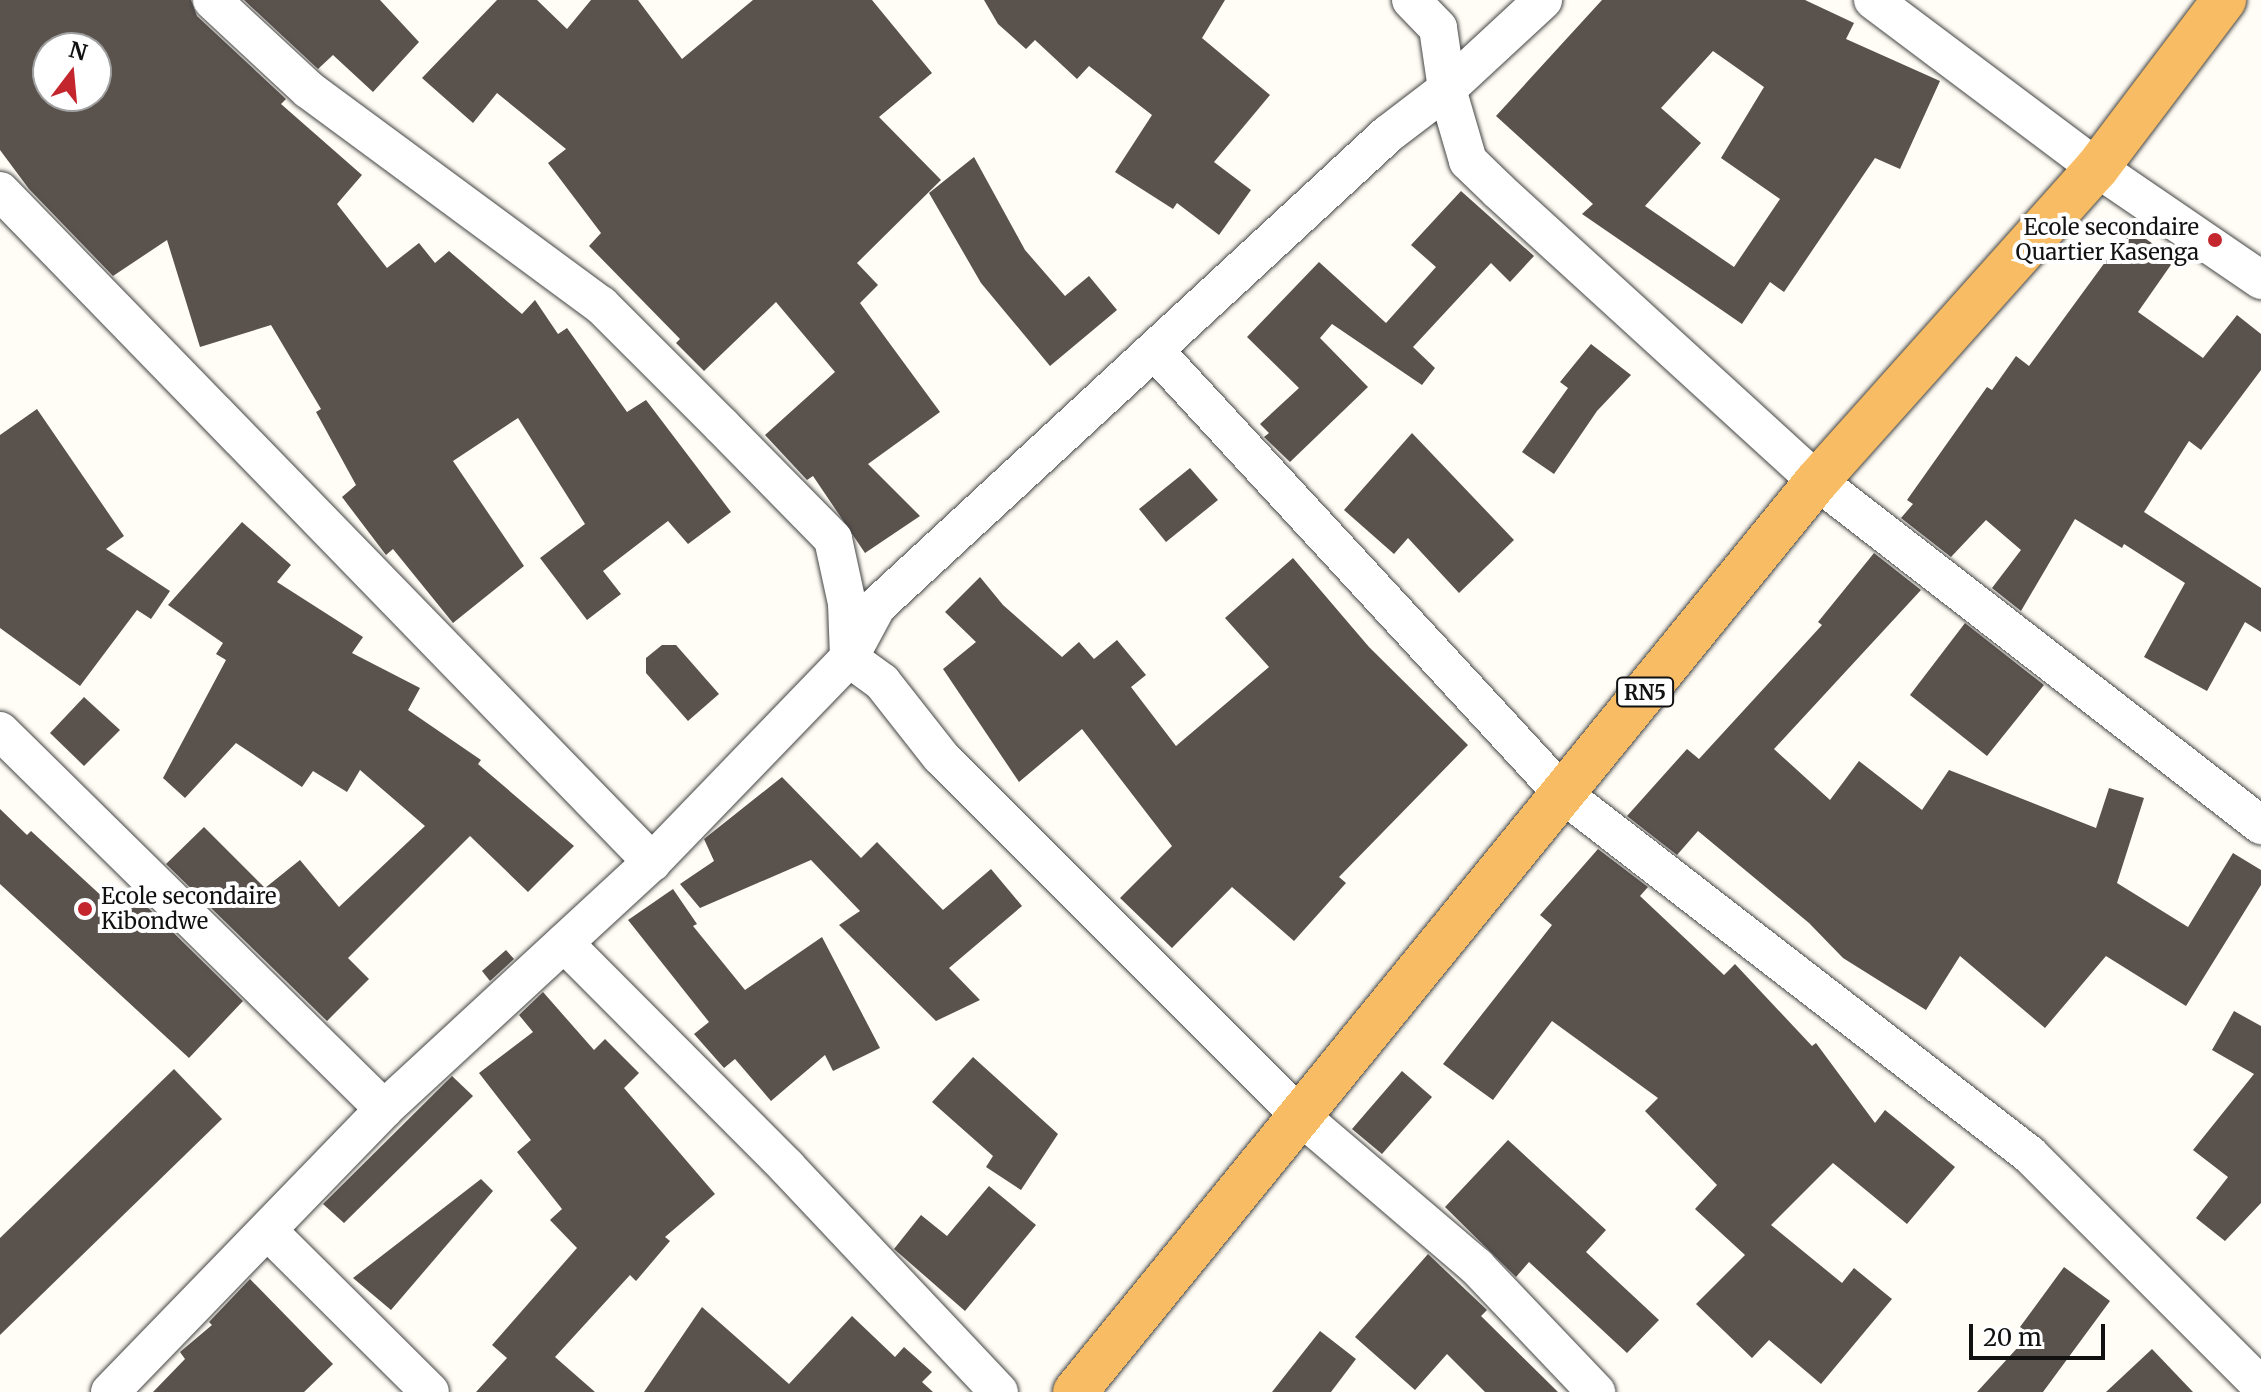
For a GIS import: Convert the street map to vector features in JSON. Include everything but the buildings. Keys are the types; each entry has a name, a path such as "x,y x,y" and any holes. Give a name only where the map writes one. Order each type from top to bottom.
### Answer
{"highway":[{"name":"RN5","path":"1075,1392 1298,1114 1817,481 2097,168 2224,0"}],"street":[{"path":"212,0 309,90 601,305 833,539 847,603 849,658"},
{"path":"1411,0 1438,28 1447,89 1468,161 1817,481 2261,825"},
{"path":"110,1392 384,1109 652,862 849,658 877,606 1388,134 1447,89 1543,0"},
{"path":"1873,0 2097,168 2261,280"},
{"path":"0,191 652,862"},
{"path":"1154,350 1563,794 2030,1155 2261,1386"},
{"path":"849,658 882,682 941,757 1298,1114 1477,1267 1596,1392"},
{"path":"0,731 384,1109"},
{"path":"564,943 787,1167 999,1392"},
{"path":"268,1231 430,1392"}],"place":[{"name":"Ecole secondaire Quartier Kasenga","path":"2215,240"},
{"name":"Ecole secondaire Kibondwe","path":"85,909"}]}
